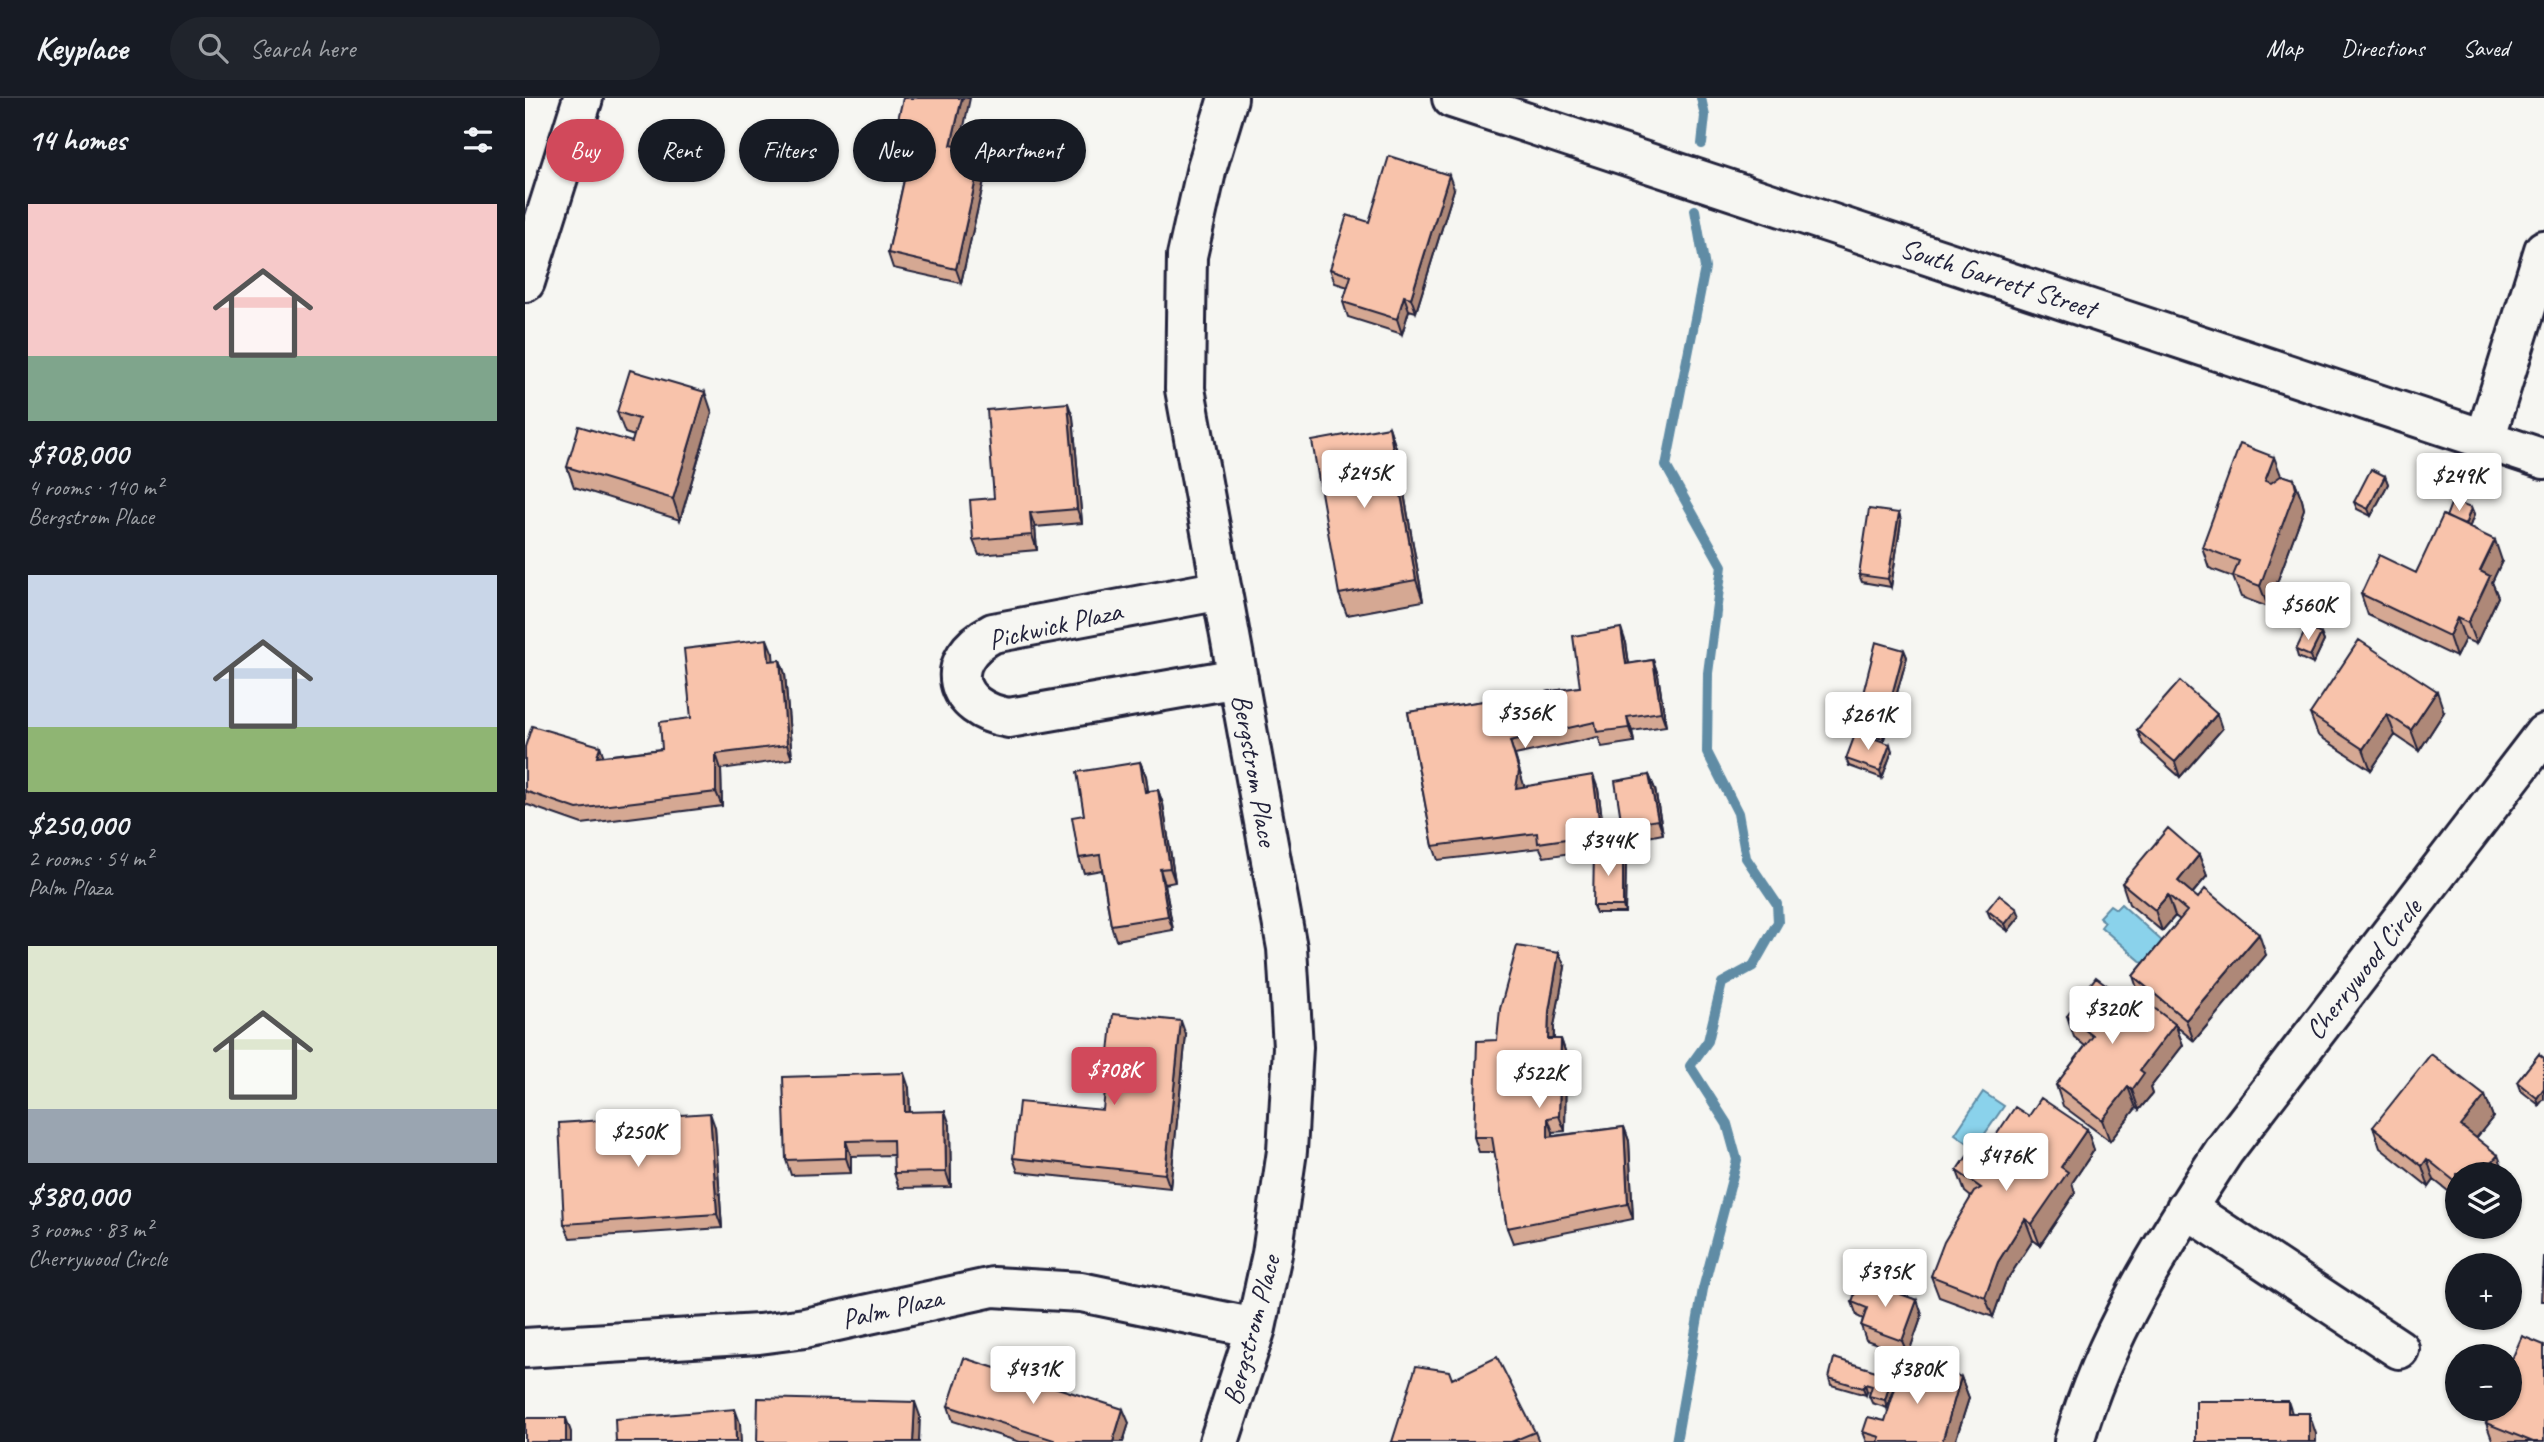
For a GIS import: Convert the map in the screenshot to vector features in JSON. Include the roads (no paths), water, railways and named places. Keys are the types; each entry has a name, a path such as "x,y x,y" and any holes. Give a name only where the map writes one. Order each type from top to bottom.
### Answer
{"street":[{"path":"525,282 583,98"},
{"name":"Bergstrom Place","path":"1219,1442 1256,1328 1282,1195 1291,1103 1293,1047 1287,947 1185,389 1183,353 1187,256 1207,167 1228,98"},
{"name":"South Garrett Street","path":"1452,98 2544,459"},
{"path":"2485,439 2544,250"},
{"name":"Pickwick Plaza","path":"1222,590 993,633 967,650 961,665 961,681 967,698 978,708 992,715 1009,718 1238,678"},
{"name":"Cherrywood Circle","path":"2074,1442 2112,1344 2186,1208 2250,1114 2544,734"},
{"path":"2186,1208 2399,1349"},
{"name":"Palm Plaza","path":"525,1348 771,1333 993,1287 1081,1292 1256,1328"}],"water":[{"path":"2121,904 2163,942 2144,964 2101,927 2105,922 2099,917 2110,905 2116,909"},
{"path":"1983,1092 2004,1106 1975,1148 1955,1134"}],"waterway":[{"path":"1701,98 1705,116 1702,144"},
{"path":"1676,1442 1703,1289 1737,1160 1727,1124 1690,1066 1708,1041 1722,983 1753,966 1778,922 1777,904 1746,858 1738,813 1707,752 1708,673 1722,566 1666,466 1705,268 1695,210"}]}
